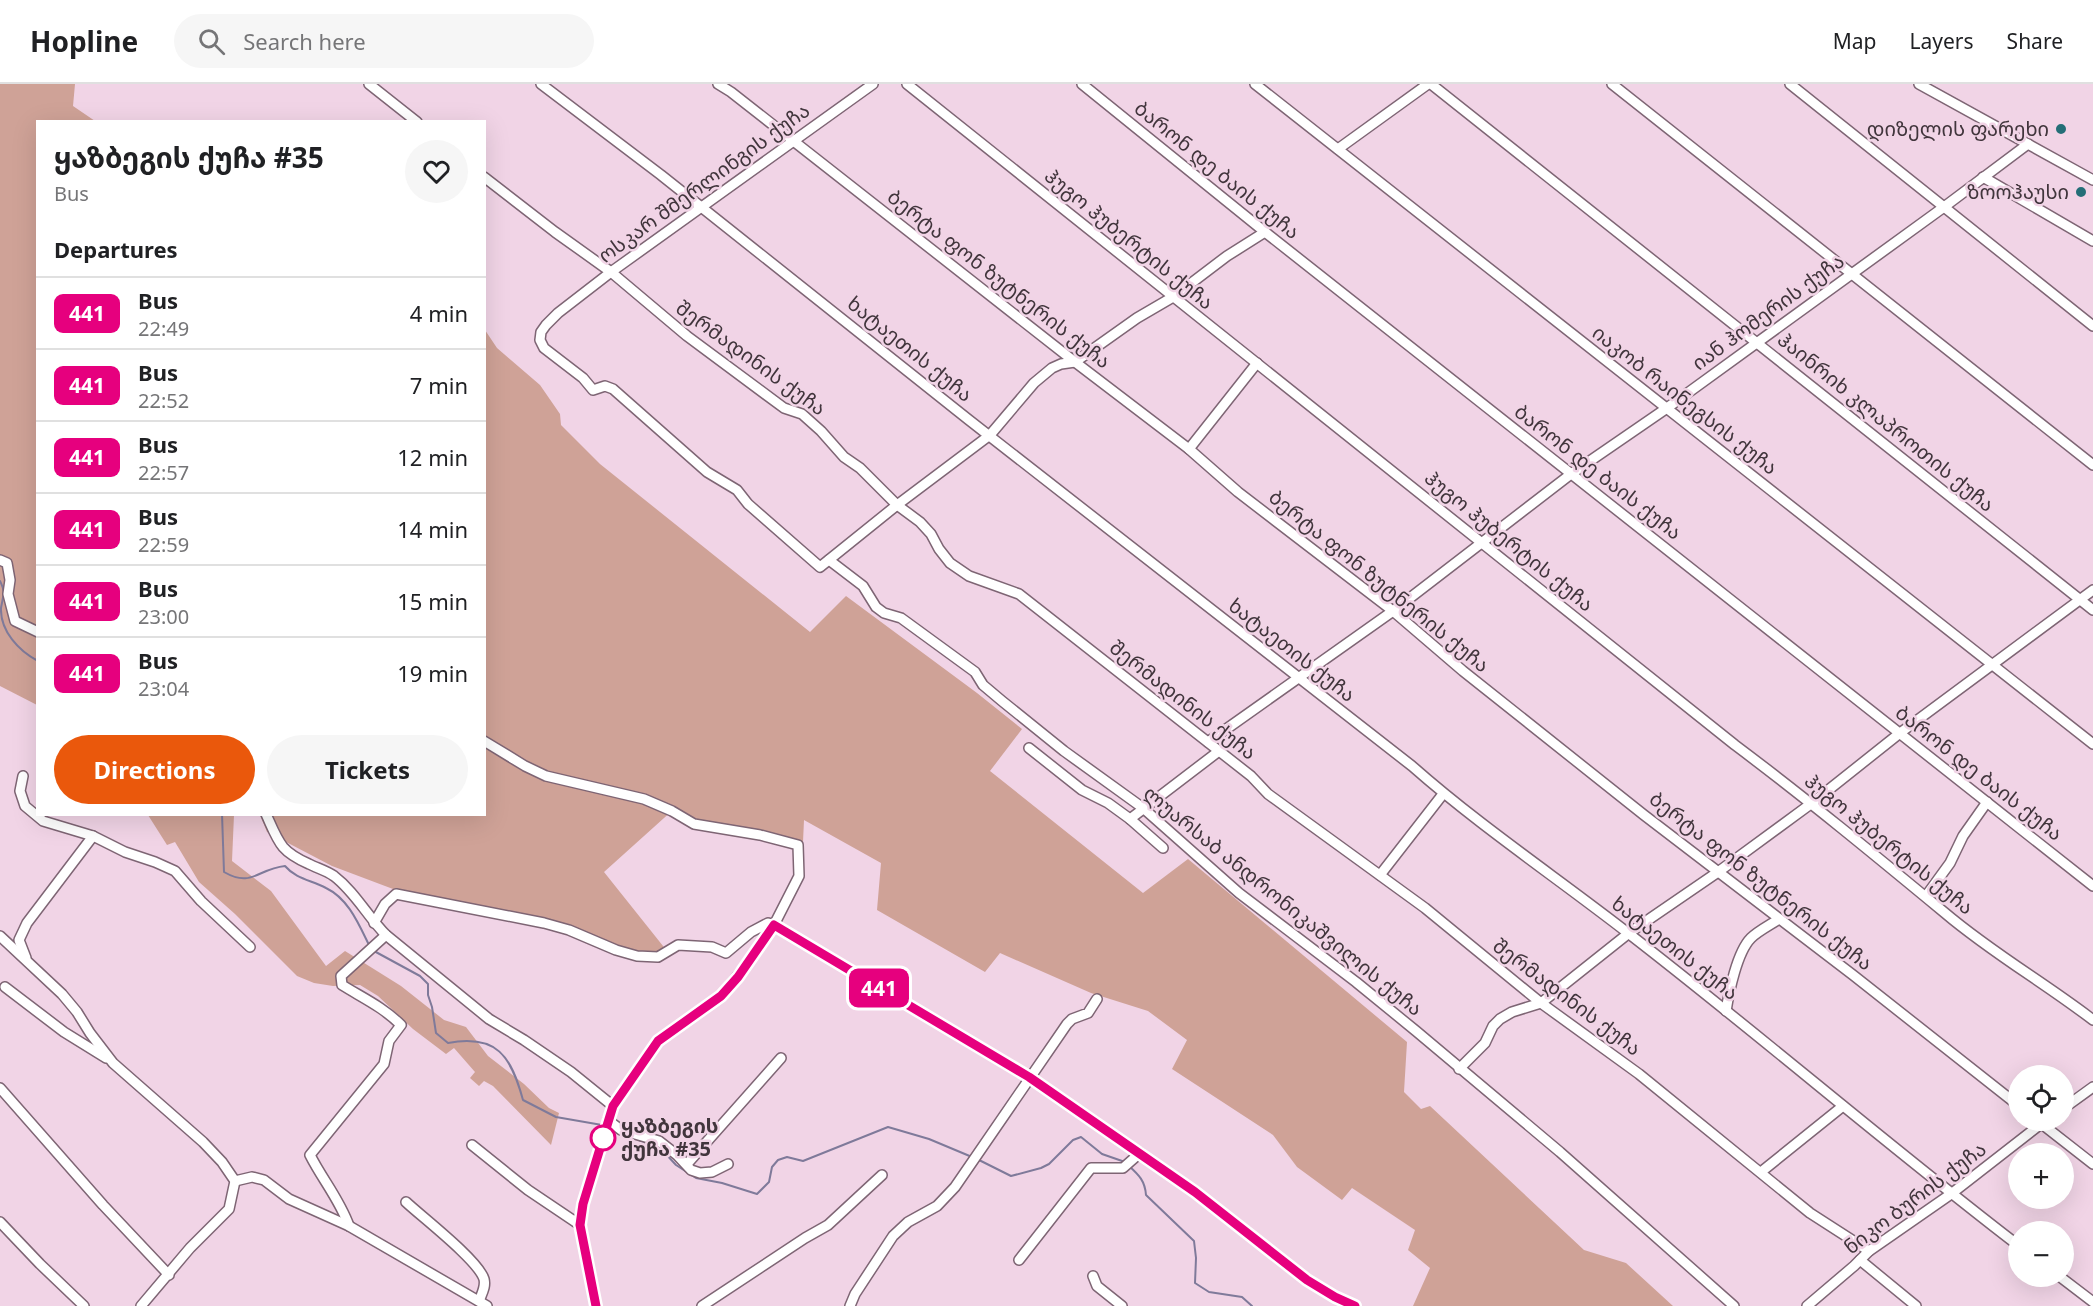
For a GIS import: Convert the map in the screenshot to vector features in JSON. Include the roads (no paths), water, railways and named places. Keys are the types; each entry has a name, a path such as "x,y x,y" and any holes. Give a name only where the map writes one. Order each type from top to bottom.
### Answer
{"street":[{"path":"369,84 414,120"},
{"name":"ხატაეთის ქუჩა","path":"541,84 1412,766 1443,794 1629,933 2008,1238"},
{"name":"ბერტა ფონ ზუტნერის ქუჩა","path":"718,84 732,88 793,142 1189,449 1238,492 1393,611 1472,678 2008,1097"},
{"name":"ოსკარ შმერლინგის ქუჩა","path":"829,561 820,567 747,504 737,490 708,472 613,389 605,386 593,390 583,378 544,348 540,340 541,332 558,313 611,272 873,84"},
{"name":"ჰუგო ჰუბერტის ქუჩა","path":"908,84 1735,745 1812,803 1945,914 2093,1020"},
{"name":"ბარონ დე ბაის ქუჩა","path":"1082,84 1265,232 2093,886"},
{"name":"იაკობ რაინეგსის ქუჩა","path":"1255,84 2093,744"},
{"path":"1338,149 1430,84"},
{"name":"ჰაინრიხ კლაპროთის ქუჩა","path":"1430,84 2093,610"},
{"path":"1612,84 2093,465"},
{"path":"1790,84 2093,326"},
{"path":"1919,84 2093,180"},
{"name":"იან ჰომერის ქუჩა","path":"1208,742 1300,679 1393,611 1571,474 1667,408 2028,144"},
{"path":"1983,177 2093,241"},
{"name":"შერმადინის ქუჩა","path":"486,179 611,272 687,336 784,408 802,414 821,431 844,458 860,468 897,505 920,522 950,563 969,576 1019,594 1251,776 1268,794 1425,908 1541,1003 1639,1074 1810,1213 1869,1251"},
{"path":"829,561 897,505 990,435 1034,383 1052,368 1075,362 1265,232"},
{"path":"1189,449 1257,363"},
{"path":"0,560 7,563 10,580 8,594 15,621 36,631"},
{"name":"ლუარსაბ ანდრონიკაშვილის ქუჩა","path":"829,561 863,586 876,607 884,613 901,618 975,672 983,685 1037,730 1110,786 1143,808 1239,893 1356,982 1560,1152 1734,1306"},
{"path":"1460,1069 1485,1043 1493,1026 1500,1019 1512,1012 1541,1003 1629,933 1718,872 1812,803 1900,733 2093,590"},
{"path":"486,742 546,776 644,800 672,811 694,824 760,835 798,845 799,876 774,925 738,977 721,996 658,1041 613,1106 583,1204 580,1225 596,1306"},
{"path":"1029,748 1082,790 1107,803 1130,819 1163,848"},
{"path":"1130,819 1219,751"},
{"path":"24,776 20,791 25,806 36,815"},
{"path":"1380,875 1443,794"},
{"path":"1926,896 1950,863 1964,836 1988,802"},
{"path":"37,816 43,821 93,836 125,852 175,871 201,901 250,947"},
{"path":"267,816 279,845 290,856 333,875 351,891 374,923 386,935 489,1019 571,1072 613,1106"},
{"path":"28,962 19,940 27,923 93,836"},
{"path":"374,923 385,904 396,894 544,923 569,930 616,950 637,956 658,957 678,945 711,947 726,953 751,932 768,923 774,925 1029,1077 1138,1155 1195,1192 1307,1280 1355,1306"},
{"path":"1726,1011 1729,987 1744,947 1751,937 1779,919"},
{"path":"349,1226 344,1210 310,1155 384,1064 389,1041 401,1025 371,1000 342,985 341,976 386,935"},
{"path":"0,936 62,994 113,1063"},
{"path":"5,987 64,1032 113,1063 202,1142 222,1162 235,1181 229,1209 190,1248 141,1306"},
{"path":"850,1306 855,1294 893,1236 908,1222 937,1206 955,1187 1067,1024 1072,1019 1088,1013 1097,999"},
{"path":"687,1164 781,1058"},
{"path":"2074,1101 2093,1087"},
{"path":"0,1088 103,1205 169,1275"},
{"path":"1761,1172 1843,1106"},
{"path":"608,1120 621,1130 659,1141 691,1170 700,1173 712,1172 728,1164"},
{"name":"ნიკო ბურის ქუჩა","path":"1807,1306 1869,1251 1951,1194 2031,1131"},
{"path":"2053,1131 2093,1164"},
{"path":"472,1145 528,1190 580,1225"},
{"path":"1019,1260 1091,1168 1123,1168 1138,1155"},
{"path":"702,1306 828,1225 882,1175"},
{"path":"235,1181 252,1177 264,1180 289,1199 349,1226 483,1304 484,1281 481,1273 469,1259 406,1202"},
{"path":"0,1222 84,1306"},
{"path":"1860,1260 1916,1306"},
{"path":"1093,1276 1097,1286 1122,1306"},
{"path":"2073,1287 2093,1302"}],"waterway":[{"path":"0,581 3,591 2,616 7,632 24,652 36,660"},
{"path":"222,816 224,872 248,878 285,866 294,874 326,888 341,899 353,913 370,947"},
{"path":"374,951 420,976 428,984 436,1033 448,1043 465,1041 490,1045 507,1060 523,1100 556,1117 602,1125"},
{"path":"637,1139 664,1152 676,1165 696,1178 757,1194 769,1182 772,1167 778,1160 787,1157 803,1161 888,1127 929,1139 972,1157"},
{"path":"977,1159 1011,1176 1049,1164 1073,1140 1081,1137 1102,1154 1125,1162"},
{"path":"1129,1166 1141,1179 1146,1195 1194,1241 1195,1283 1209,1292 1242,1297 1252,1306"}],"place":[{"name":"დიზელის ფარეხი","path":"2061,129"},
{"name":"ზოოჰაუსი","path":"2081,192"},
{"name":"ყაზბეგის ქუჩა #35","path":"603,1138"}]}
